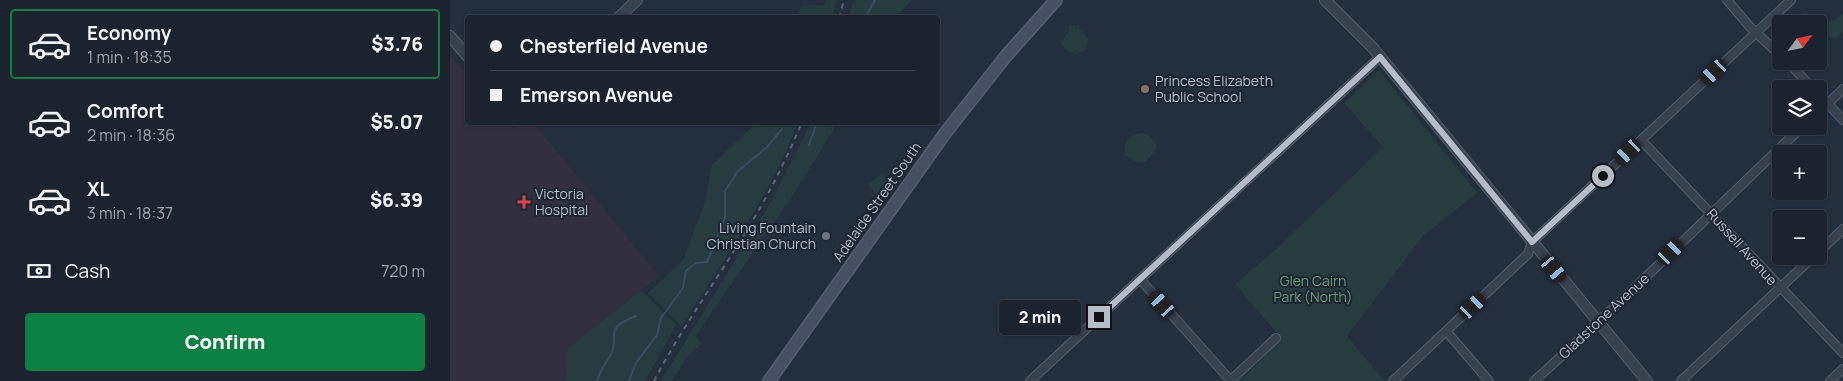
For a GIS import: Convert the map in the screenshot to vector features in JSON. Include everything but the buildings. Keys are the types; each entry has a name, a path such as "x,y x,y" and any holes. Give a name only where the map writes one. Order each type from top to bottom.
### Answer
{"main road":[{"name":"Adelaide Street South","path":"769,381 946,132 989,76 1056,0"}],"street":[{"path":"621,15 637,0"},
{"path":"1325,0 1347,20 1380,57 1647,381"},
{"path":"1727,0 1750,27 1757,31 1772,47"},
{"path":"1393,381 1528,254 1532,242 1791,0"},
{"path":"450,36 465,54"},
{"path":"1030,381 1380,57"},
{"path":"1795,70 1805,80"},
{"path":"1843,89 1828,104 1843,120"},
{"name":"Gladstone Avenue","path":"1534,381 1599,323 1711,212 1793,135"},
{"name":"Russell Avenue","path":"1641,140 1711,212 1780,289 1843,353"},
{"path":"1827,244 1843,229"},
{"path":"1681,381 1805,265"},
{"path":"1140,279 1230,381 1276,338"},
{"path":"1446,331 1489,381"},
{"path":"1830,381 1843,369"}],"shaded area":[{"name":"Victoria Hospital","path":"450,55 465,73 465,125 510,125 513,128 517,125 535,125 659,276 567,349 566,381 450,381"}],"green space":[{"path":"826,0 837,0 833,15 799,15 801,6 824,5"},
{"path":"854,0 912,0 897,15 849,15"},
{"path":"1843,14 1843,32 1836,38 1828,37 1828,23"},
{"path":"1079,25 1079,29 1089,39 1085,50 1076,55 1066,50 1061,44 1069,30 1069,26"},
{"name":"Glen Cairn Park (North)","path":"1379,70 1477,193 1423,236 1347,336 1384,381 1240,381 1281,338 1235,284 1273,252 1383,147 1344,103"},
{"path":"797,125 787,150 760,202 681,326 648,293 683,260 704,205 712,165 753,126"},
{"path":"810,125 836,125 786,204 696,336 702,344 688,356 672,381 661,381 770,203"},
{"path":"1141,133 1147,134 1157,148 1146,162 1138,163 1125,155 1125,146 1127,140"},
{"path":"882,173 893,187 865,227 862,226 872,212 866,206 877,195 868,184"},
{"path":"641,290 676,325 645,381 566,381 567,349"}],"waterway":[{"path":"867,15 875,0"},
{"path":"809,145 816,125"},
{"path":"629,381 636,363 657,335 661,318 683,288 686,271 696,263 707,262 725,218 725,191 738,171 766,148 782,129"},
{"path":"597,381 613,349 615,330 618,325 636,316"}],"railway":[{"path":"840,15 844,0"},
{"path":"654,381 676,341 757,213 778,175 801,125"}],"place":[{"name":"Princess Elizabeth Public School","path":"1145,89"},
{"name":"Victoria Hospital","path":"524,202"},
{"name":"Living Fountain Christian Church","path":"826,236"}],"route":[{"path":"1099,317 1380,57 1532,242 1603,176"}]}
